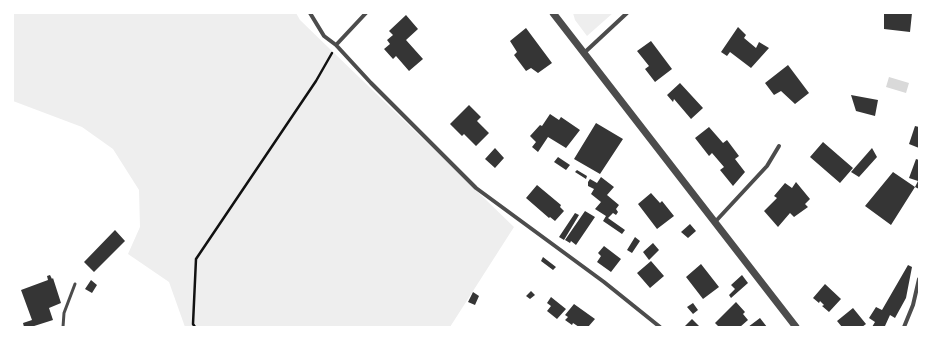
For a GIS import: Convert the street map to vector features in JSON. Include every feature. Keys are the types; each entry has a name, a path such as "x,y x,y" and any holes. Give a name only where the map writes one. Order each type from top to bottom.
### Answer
{"street":[{"path":"310,13 324,36 336,46 476,188 604,282 660,327"},
{"path":"336,46 366,13"},
{"path":"553,13 796,327"},
{"path":"584,53 627,13"},
{"path":"715,222 767,166 780,146"},
{"path":"904,327 913,305 919,280"}],"lane":[{"path":"63,327 64,313 74,284"}],"path":[{"path":"195,327 196,259 316,81 336,46"}],"shaded area":[{"path":"13,13 296,13 300,20 514,227 450,327 185,327 169,282 128,254 140,227 139,190 113,149 82,127 13,101"},
{"path":"573,13 613,13 587,36 575,20"},
{"path":"889,77 909,83 906,93 886,87"}],"building":[{"path":"884,13 912,13 910,32 884,29"},
{"path":"406,15 418,29 406,40 423,59 409,71 396,56 393,59 384,49 390,44 387,40 393,35 389,31"},
{"path":"738,27 746,35 744,38 756,48 759,42 769,48 751,68 730,52 727,56 721,52"},
{"path":"526,28 552,63 538,73 531,68 526,71 514,55 517,52 510,41"},
{"path":"651,41 672,69 655,82 645,69 649,66 637,51"},
{"path":"788,65 809,93 795,104 781,91 774,95 765,83"},
{"path":"680,83 703,108 691,119 674,99 673,102 667,95"},
{"path":"851,95 878,100 875,116 856,111"},
{"path":"469,105 481,117 477,121 489,133 476,146 464,134 462,136 450,124"},
{"path":"550,114 559,120 561,117 580,130 566,148 548,137 538,152 532,147 536,142 530,136 540,125 542,126"},
{"path":"596,123 623,139 600,174 574,159"},
{"path":"915,126 919,127 919,148 909,144"},
{"path":"709,127 723,143 727,140 739,156 735,159 745,172 733,186 720,170 724,167 712,153 709,156 695,138"},
{"path":"823,142 853,168 840,183 810,157"},
{"path":"495,148 504,158 495,168 485,159"},
{"path":"872,148 877,157 859,177 851,172"},
{"path":"558,157 570,165 566,170 554,162"},
{"path":"916,159 919,160 919,189 915,187 918,181 909,178"},
{"path":"577,170 587,176 586,179 575,172"},
{"path":"893,172 915,187 891,225 865,206"},
{"path":"601,177 614,187 607,195 619,205 616,209 618,212 616,215 613,213 608,218 625,230 622,234 603,221 606,216 595,209 601,202 591,194 594,189 588,186 588,182 590,179 597,183"},
{"path":"796,182 810,199 805,204 808,207 794,217 790,213 778,227 764,211 777,198 774,196 785,183 792,188"},
{"path":"537,185 561,205 560,207 564,211 555,221 550,217 549,218 526,198"},
{"path":"651,193 660,203 662,201 674,216 657,229 638,204"},
{"path":"585,211 595,217 576,245 571,241 570,243 565,240"},
{"path":"575,213 579,215 564,240 559,237"},
{"path":"690,224 696,231 688,238 681,232"},
{"path":"115,230 125,241 94,272 84,262"},
{"path":"635,237 640,241 632,253 627,250"},
{"path":"653,243 659,250 649,260 643,252"},
{"path":"604,246 621,259 611,272 597,262 601,256 598,253"},
{"path":"543,257 556,267 553,270 541,261"},
{"path":"651,261 664,276 650,288 637,273"},
{"path":"701,264 719,287 703,299 686,277"},
{"path":"908,265 912,267 906,298 895,318 890,315 885,326 887,327 872,327 875,322 869,318 876,307 882,310"},
{"path":"50,275 52,279 53,278 61,303 49,308 53,320 31,327 24,327 23,323 32,320 21,290 48,280 47,276"},
{"path":"742,275 748,283 731,298 729,295 735,289 731,285"},
{"path":"91,280 97,285 92,293 85,289"},
{"path":"825,284 841,299 829,312 822,306 824,305 820,301 819,303 813,298"},
{"path":"531,291 535,295 530,299 526,296"},
{"path":"473,292 479,296 475,305 468,302"},
{"path":"551,297 566,309 557,319 547,311 551,306 547,303"},
{"path":"736,302 745,312 743,314 748,320 740,327 719,327 715,323"},
{"path":"693,303 698,310 693,314 687,307"},
{"path":"574,304 595,319 588,327 579,327 573,323 572,325 565,320 568,317 565,315"},
{"path":"853,308 866,324 862,327 842,327 837,321"},
{"path":"760,318 767,327 748,327"},
{"path":"692,319 700,327 684,327"}]}
